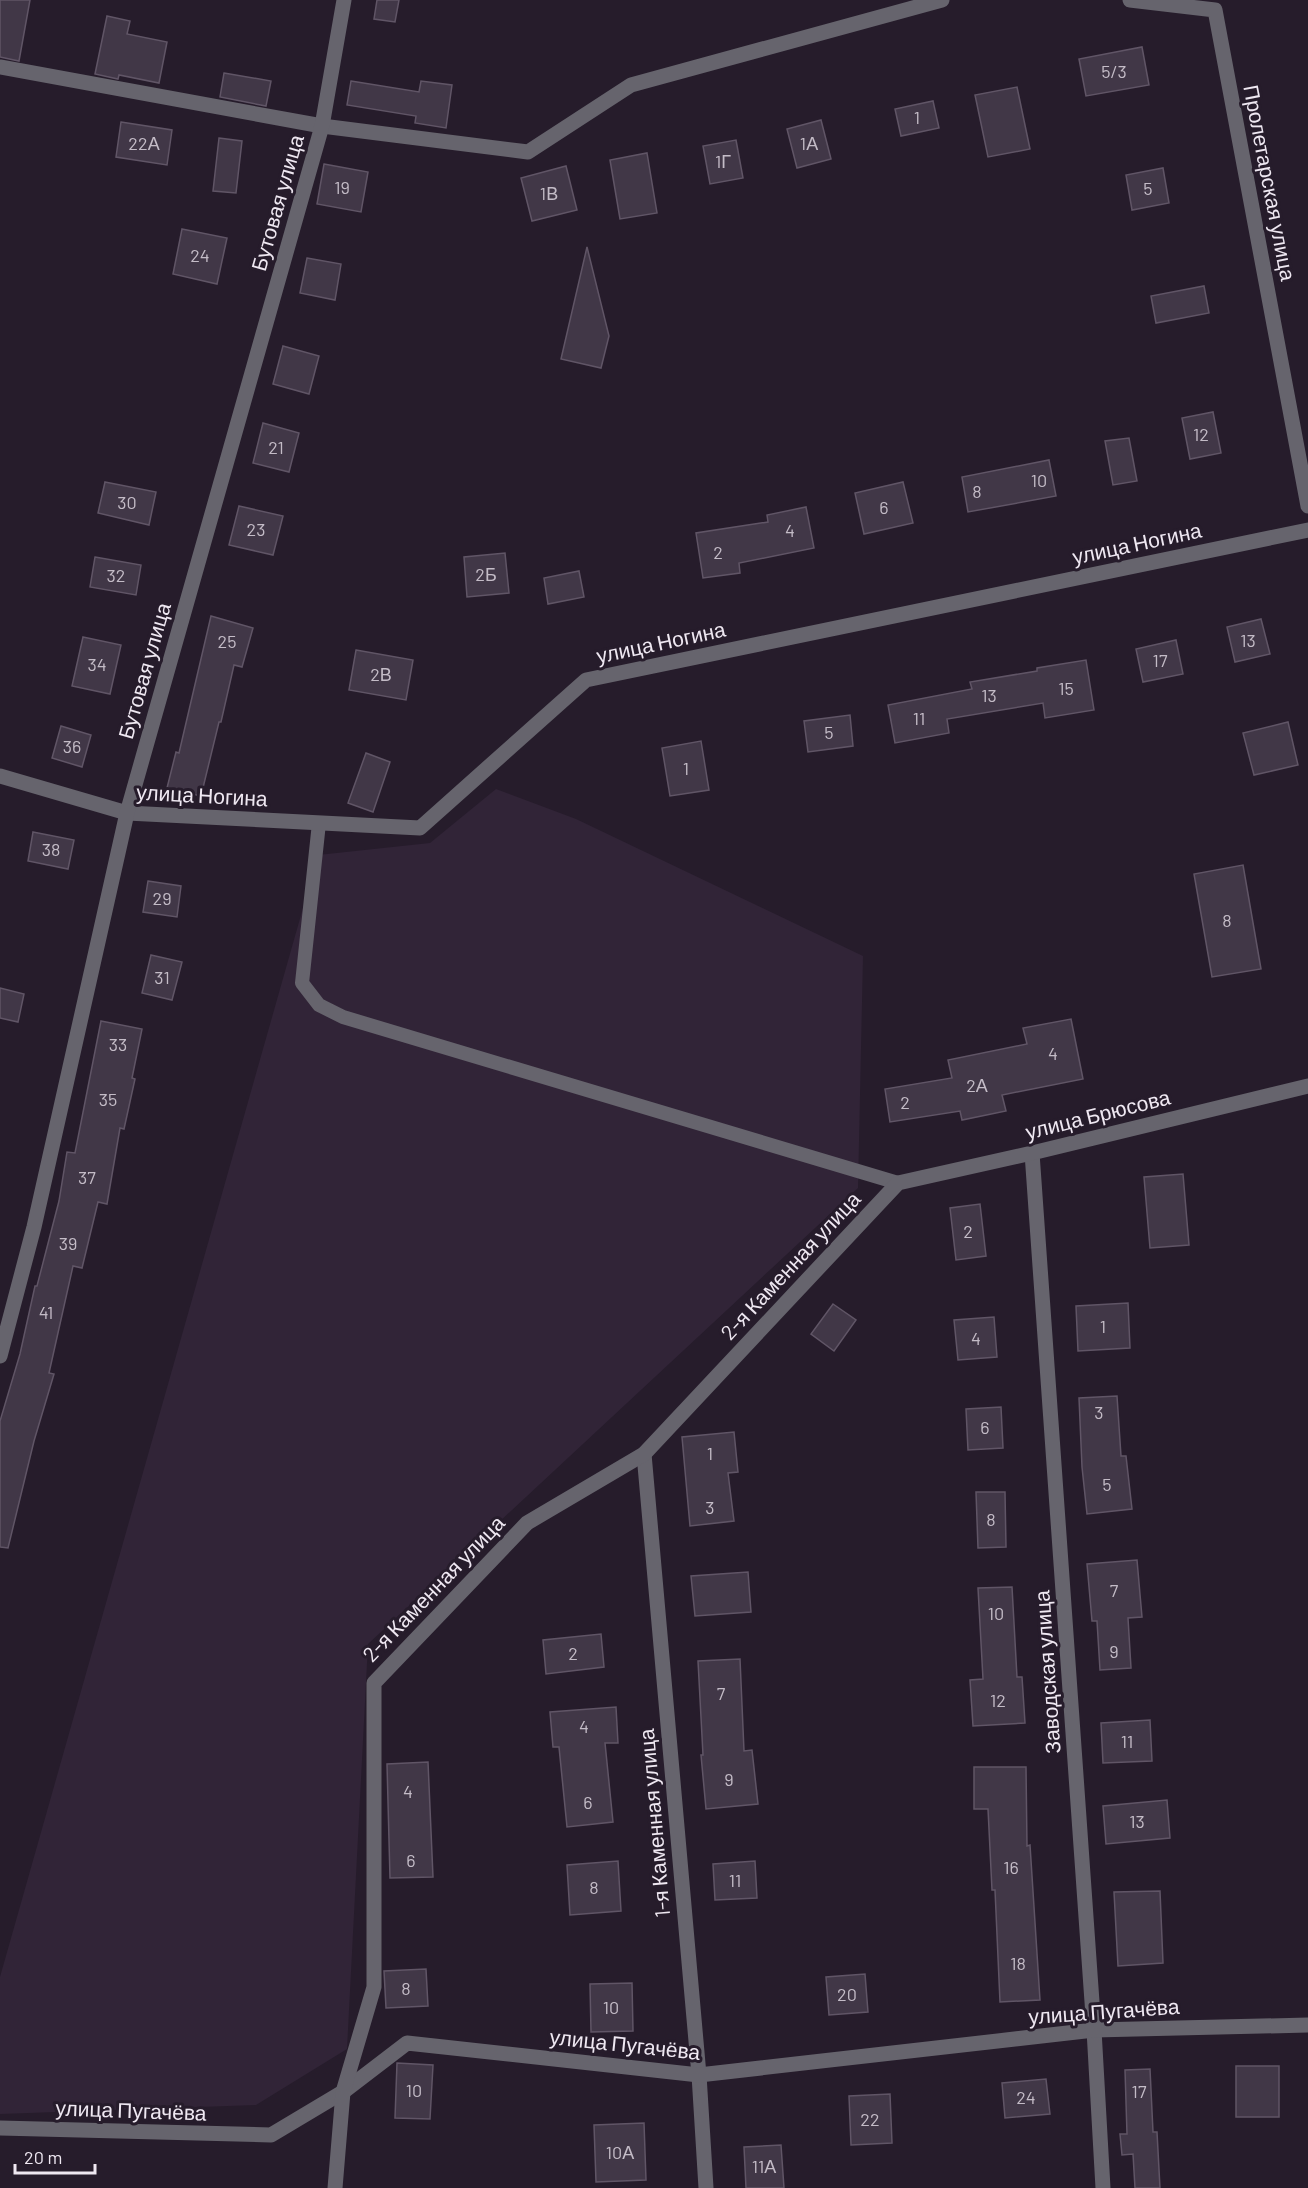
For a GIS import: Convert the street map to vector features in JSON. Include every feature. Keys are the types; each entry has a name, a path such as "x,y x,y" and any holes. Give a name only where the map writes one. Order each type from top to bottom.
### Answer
{"street":[{"name":"Бутовая улица","path":"0,1356 34,1227 127,813 322,126 344,0"},
{"path":"0,67 322,126 528,152 631,84 942,0"},
{"path":"1130,0 1219,5"},
{"name":"Пролетарская улица","path":"1219,5 1308,506"},
{"name":"улица Ногина","path":"0,776 127,813 420,828 586,681 1308,530"},
{"name":"улица Брюсова","path":"898,1183 1308,1086"},
{"name":"Заводская улица","path":"1032,1153 1104,2188"},
{"name":"2-я Каменная улица","path":"335,2188 343,2092 374,1987 374,1683 527,1523 644,1455 898,1183"},
{"name":"1-я Каменная улица","path":"644,1455 699,2075 706,2188"},
{"name":"улица Пугачёва","path":"0,2128 271,2135 343,2092 406,2043 699,2075 1094,2030 1308,2025"}],"lane":[{"path":"319,823 302,983 319,1005 343,1017 898,1183"}],"shaded area":[{"path":"496,789 576,819 863,956 858,1188 368,1644 347,2049 256,2105 0,2114 0,1977 318,855 430,843"}],"building":[{"path":"0,0 30,0 19,61 0,57"},
{"path":"377,0 399,0 395,22 374,19"},
{"path":"107,16 130,21 127,34 167,42 159,83 119,75 118,79 95,74"},
{"path":"1142,47 1149,85 1086,96 1079,59"},
{"path":"224,73 271,81 266,106 220,97"},
{"path":"351,81 419,92 421,81 452,85 446,128 415,123 416,116 347,105"},
{"path":"1017,87 1030,149 988,157 975,95"},
{"path":"933,101 939,128 901,136 895,109"},
{"path":"821,120 831,159 797,168 787,129"},
{"path":"121,122 172,130 167,165 116,157"},
{"path":"219,138 242,141 236,193 213,191"},
{"path":"736,140 743,178 710,184 703,146"},
{"path":"647,153 657,213 620,219 610,160"},
{"path":"324,164 368,172 361,212 317,204"},
{"path":"566,166 577,210 532,221 521,178"},
{"path":"1163,168 1169,203 1132,210 1126,175"},
{"path":"182,229 227,238 217,284 173,274"},
{"path":"587,247 609,336 601,368 561,359"},
{"path":"307,258 341,264 335,300 300,293"},
{"path":"1204,286 1209,313 1156,323 1151,296"},
{"path":"283,346 319,356 309,394 273,384"},
{"path":"1213,412 1221,453 1190,459 1182,418"},
{"path":"263,423 299,433 289,472 253,463"},
{"path":"1129,438 1137,481 1113,485 1105,441"},
{"path":"1049,460 1056,496 968,512 962,477"},
{"path":"105,482 156,492 149,525 98,513"},
{"path":"903,482 913,523 864,534 855,493"},
{"path":"239,506 283,516 273,555 229,545"},
{"path":"806,507 814,548 739,563 740,573 703,578 696,533 768,522 767,515"},
{"path":"505,553 509,593 467,597 464,557"},
{"path":"95,557 141,565 136,595 90,587"},
{"path":"579,571 584,597 548,604 544,578"},
{"path":"211,616 253,628 242,667 234,665 201,796 167,788 176,752 179,753"},
{"path":"1261,619 1270,654 1235,662 1227,627"},
{"path":"83,637 121,645 110,694 72,686"},
{"path":"1176,640 1183,674 1143,682 1136,649"},
{"path":"356,650 413,660 406,700 349,690"},
{"path":"1086,660 1094,710 1045,718 1043,703 947,719 949,733 895,743 888,705 972,689 970,682"},
{"path":"850,715 853,746 808,752 804,721"},
{"path":"1288,722 1298,765 1254,775 1243,733"},
{"path":"61,726 91,735 82,767 52,758"},
{"path":"701,741 709,790 670,796 662,748"},
{"path":"366,753 390,762 373,812 348,803"},
{"path":"33,832 74,840 68,869 28,861"},
{"path":"1243,865 1261,969 1212,977 1194,874"},
{"path":"148,881 181,886 177,917 143,912"},
{"path":"151,955 182,962 172,1000 142,993"},
{"path":"0,988 24,994 18,1022 0,1018"},
{"path":"1071,1019 1083,1079 1002,1095 1006,1111 962,1120 960,1111 890,1122 885,1089 952,1078 948,1060 1027,1044 1023,1028"},
{"path":"101,1021 142,1029 132,1078 135,1079 124,1129 120,1128 107,1204 98,1202 82,1268 73,1266 49,1373 54,1374 34,1441 8,1548 0,1547 0,1421 20,1354 35,1286 37,1286 59,1201 67,1152 75,1153"},
{"path":"1183,1174 1189,1245 1150,1248 1144,1177"},
{"path":"980,1204 986,1256 956,1260 950,1208"},
{"path":"1128,1303 1130,1348 1078,1351 1076,1306"},
{"path":"833,1304 856,1320 834,1351 811,1334"},
{"path":"994,1317 997,1357 958,1360 954,1320"},
{"path":"1117,1396 1121,1456 1126,1456 1132,1509 1087,1514 1079,1398"},
{"path":"1001,1407 1003,1448 968,1450 966,1409"},
{"path":"734,1432 738,1472 728,1473 734,1521 690,1526 682,1437"},
{"path":"976,1492 1005,1492 1006,1547 978,1548"},
{"path":"1137,1560 1142,1617 1128,1618 1131,1668 1100,1670 1097,1621 1092,1621 1087,1564"},
{"path":"748,1572 751,1612 695,1616 691,1576"},
{"path":"1012,1587 1017,1677 1022,1677 1025,1723 973,1726 970,1680 983,1679 978,1588"},
{"path":"601,1634 604,1667 546,1674 543,1640"},
{"path":"740,1659 744,1751 752,1750 758,1804 706,1809 701,1755 703,1755 698,1661"},
{"path":"616,1707 618,1743 605,1743 613,1822 567,1827 559,1747 553,1747 550,1712"},
{"path":"1150,1720 1152,1761 1103,1763 1101,1723"},
{"path":"428,1762 433,1877 390,1878 387,1764"},
{"path":"974,1767 1026,1767 1027,1846 1030,1845 1040,2000 1000,2002 995,1890 992,1890 988,1809 974,1809"},
{"path":"1167,1800 1170,1838 1106,1844 1103,1806"},
{"path":"618,1861 621,1911 570,1915 567,1865"},
{"path":"755,1861 757,1898 715,1900 713,1864"},
{"path":"1160,1891 1163,1963 1118,1966 1114,1892"},
{"path":"426,1969 428,2006 386,2008 384,1971"},
{"path":"865,1974 868,2012 829,2015 826,1977"},
{"path":"632,1983 633,2031 591,2032 590,1984"},
{"path":"397,2063 433,2065 430,2119 395,2118"},
{"path":"1236,2066 1279,2066 1279,2117 1236,2117"},
{"path":"1150,2069 1153,2132 1157,2132 1160,2188 1135,2188 1133,2154 1122,2155 1120,2134 1127,2134 1125,2070"},
{"path":"1046,2079 1050,2114 1005,2118 1002,2083"},
{"path":"890,2094 892,2143 851,2145 849,2096"},
{"path":"644,2123 646,2180 596,2182 594,2125"},
{"path":"781,2145 784,2188 746,2188 744,2147"}]}
